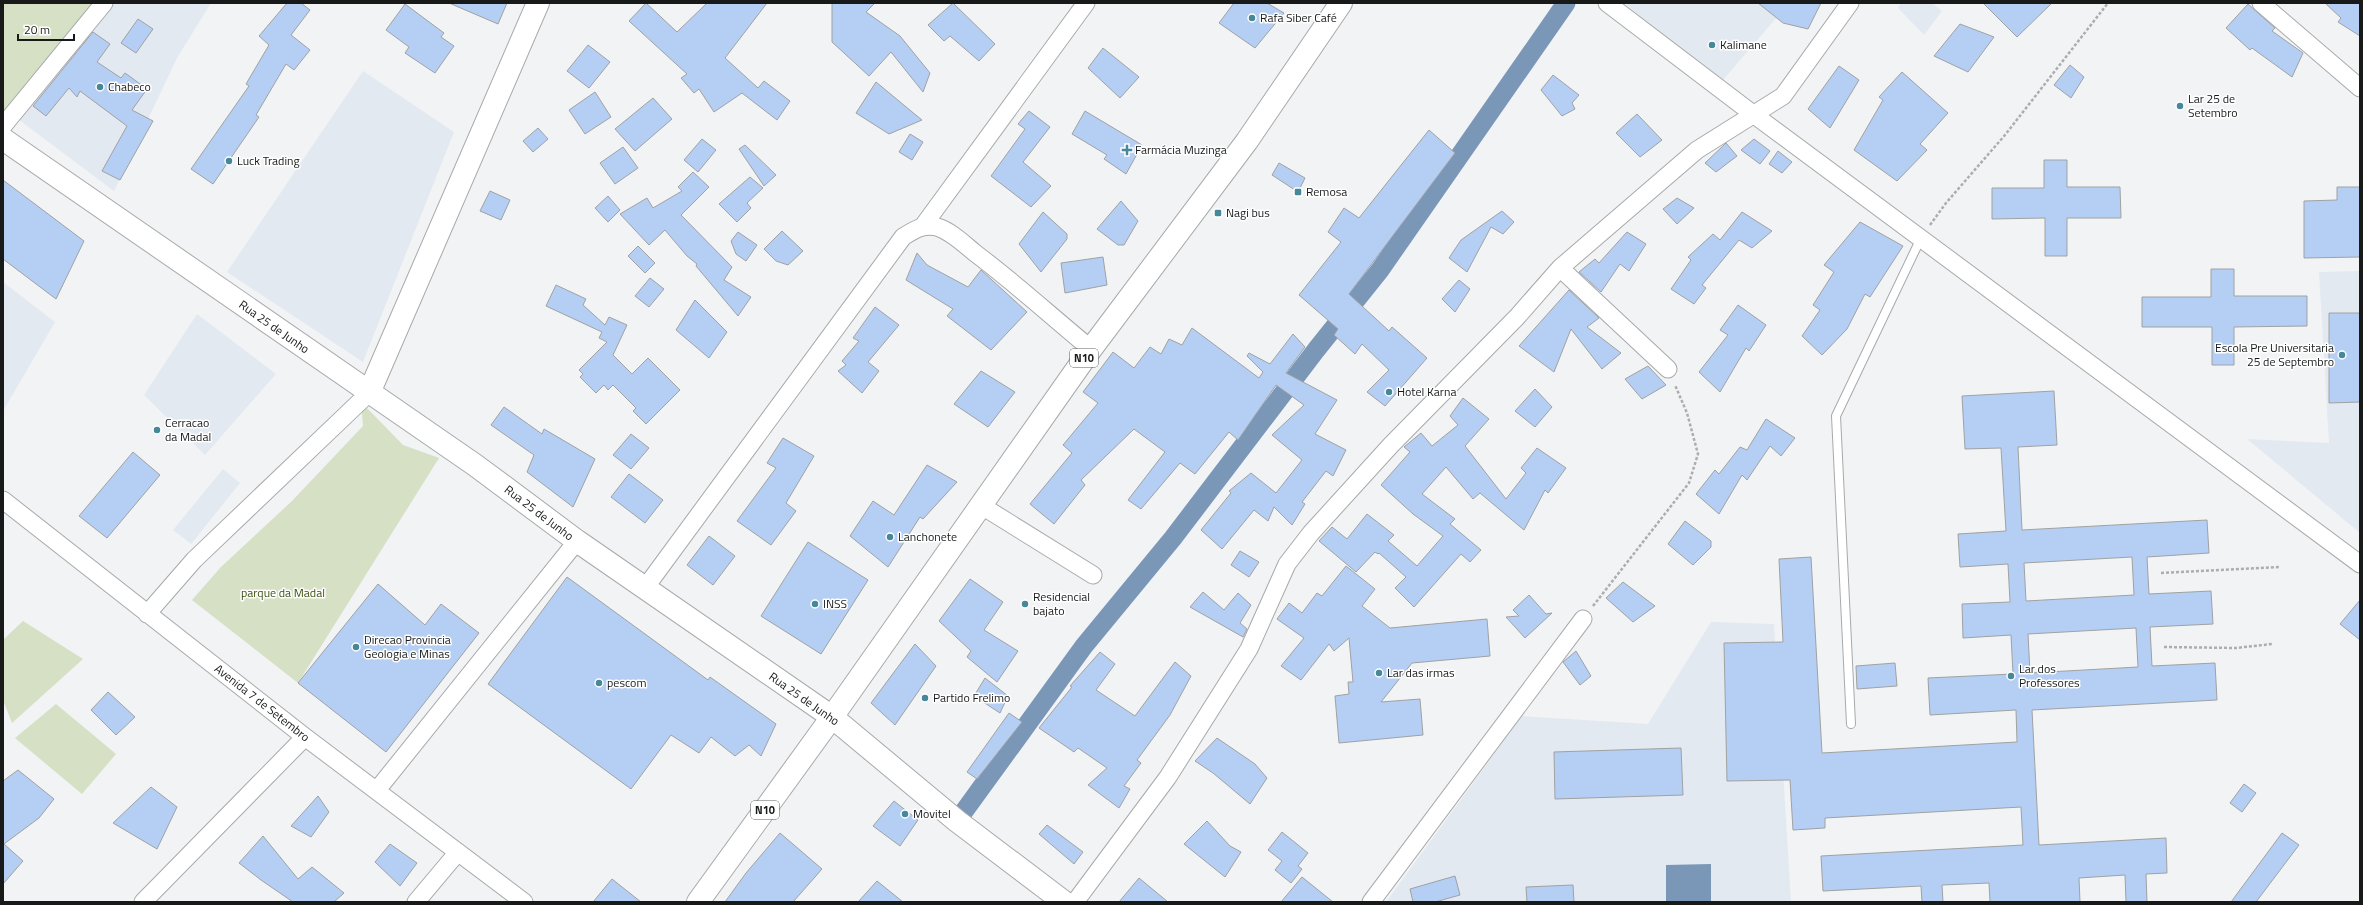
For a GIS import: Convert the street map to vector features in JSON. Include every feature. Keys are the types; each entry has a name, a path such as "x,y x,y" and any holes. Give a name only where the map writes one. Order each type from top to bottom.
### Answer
{"street":[{"path":"3,126 104,3"},
{"path":"147,614 194,560 369,393 538,3"},
{"path":"645,588 903,237 924,226 1086,3"},
{"name":"N10","path":"698,902 982,506 1091,349 1247,141 1342,3"},
{"path":"1607,3 1753,114 2360,564"},
{"path":"1075,902 1168,776 1249,649 1287,564 1310,532 1391,445 1517,317 1560,268 1697,150 1782,96 1850,3"},
{"path":"2261,3 2360,88"},
{"name":"Rua 25 de Junho","path":"3,139 475,465 577,542 832,717 956,821 1064,902"},
{"path":"924,226 937,228 950,233 999,271 1091,349"},
{"path":"1560,268 1668,369"},
{"name":"Avenida 7 de Setembro","path":"3,500 305,737 524,902"},
{"path":"982,506 1092,575"},
{"path":"377,790 577,542"},
{"path":"1371,902 1583,619"},
{"path":"142,902 305,737"},
{"path":"416,902 458,852"}],"lane":[{"path":"1851,724 1836,416 1921,238"}],"path":[{"path":"1921,238 1946,203 2005,135 2108,3"},
{"path":"1583,619 1689,483 1698,454 1687,413 1668,369"},
{"path":"2161,573 2279,567"},
{"path":"2164,647 2236,648 2272,644"}],"shaded area":[{"name":"Chabeco","path":"105,3 211,3 177,58 114,191 14,116"},
{"name":"Kalimane","path":"1625,3 1789,3 1717,87"},
{"path":"1901,3 1932,3 1942,11 1924,35 1898,8"},
{"path":"363,71 454,132 363,362 227,272"},
{"name":"Escola Pre Universitaria 25 de Septembro","path":"2360,271 2360,533 2247,439 2329,443 2319,272"},
{"path":"3,282 55,322 3,411"},
{"path":"197,314 276,374 205,455 144,395"},
{"path":"223,469 240,483 191,544 173,530"},
{"path":"1711,622 1774,624 1791,902 1386,902 1522,716 1648,724"}],"green space":[{"path":"3,3 105,3 3,130"},
{"name":"parque da Madal","path":"361,402 403,445 439,458 298,683 192,600 221,567 292,501 363,426"},
{"path":"23,621 83,659 12,723 3,700 3,640"},
{"path":"56,704 116,754 82,794 15,738"}],"water":[{"path":"1711,864 1711,902 1666,902 1666,865"}],"building":[{"path":"287,3 301,3 310,10 291,35 310,50 294,70 286,64 256,115 259,117 213,184 191,169 249,86 246,84 269,45 259,36"},
{"path":"449,3 507,3 498,24"},
{"path":"646,3 677,32 707,3 767,3 725,58 758,88 764,81 790,101 777,120 742,93 714,112 699,89 694,93 681,78 687,74 629,21"},
{"path":"832,3 875,3 866,12 900,36 930,73 923,92 891,52 869,76 832,42"},
{"path":"953,3 995,44 979,61 950,36 944,41 928,25"},
{"path":"1234,3 1267,3 1284,13 1255,48 1219,23"},
{"path":"1758,3 1821,3 1808,29 1783,23"},
{"path":"1983,3 2052,3 2017,37"},
{"path":"2325,3 2360,3 2360,36 2338,22 2341,18"},
{"path":"405,4 444,33 441,37 454,46 435,73 405,53 409,47 386,30"},
{"path":"2248,4 2275,28 2272,31 2303,53 2292,77 2252,48 2250,50 2226,28"},
{"path":"138,19 153,29 136,53 121,43"},
{"path":"1960,24 1994,37 1968,72 1934,56"},
{"path":"93,32 110,44 97,62 121,78 125,73 147,89 132,110 153,121 120,180 102,171 127,126 80,91 77,97 69,88 46,116 33,106"},
{"path":"588,45 610,62 589,88 567,71"},
{"path":"1103,48 1139,77 1120,98 1088,68"},
{"path":"2070,65 2084,77 2071,98 2054,85"},
{"path":"1839,66 1859,80 1830,128 1808,109"},
{"path":"1902,72 1948,113 1920,144 1927,150 1897,181 1854,150 1883,100 1879,97"},
{"path":"1553,75 1579,95 1572,103 1575,109 1562,116 1541,90"},
{"path":"876,82 922,120 889,134 856,113"},
{"path":"595,92 611,117 585,134 569,110"},
{"path":"653,98 672,119 635,151 615,129"},
{"path":"1029,111 1050,127 1023,162 1051,186 1031,207 991,176 1025,129 1018,124"},
{"path":"1085,111 1142,145 1126,174 1104,159 1107,155 1072,134"},
{"path":"1637,114 1662,140 1640,157 1616,133"},
{"path":"538,128 548,139 533,152 523,141"},
{"path":"1429,130 1455,153 1349,294 1389,331 1392,327 1427,358 1385,406 1367,392 1389,370 1362,344 1355,354 1334,335 1338,329 1299,295 1341,242 1328,232 1344,208 1359,218"},
{"path":"910,134 923,142 912,160 899,152"},
{"path":"702,139 716,150 698,172 684,160"},
{"path":"1754,139 1770,151 1760,164 1741,150"},
{"path":"1726,143 1737,156 1716,172 1705,163"},
{"path":"745,145 776,175 764,186 739,149"},
{"path":"623,147 638,168 615,184 600,163"},
{"path":"1778,151 1792,162 1782,173 1769,164"},
{"path":"2044,160 2067,160 2067,187 2120,187 2121,218 2067,218 2067,256 2045,256 2045,218 1992,219 1992,188 2044,188"},
{"path":"1279,163 1305,178 1298,192 1272,175"},
{"path":"693,172 709,187 681,215 732,267 724,280 751,297 738,316 696,266 697,264 687,256 665,230 649,245 620,214 647,198 653,208 682,191 678,187"},
{"path":"750,177 763,188 747,203 751,208 737,222 719,204"},
{"path":"3,180 84,241 56,299 3,259"},
{"path":"2337,187 2360,187 2360,257 2304,258 2304,201 2337,200"},
{"path":"490,191 510,200 501,220 480,211"},
{"path":"608,196 620,210 608,222 595,208"},
{"path":"1677,198 1694,208 1677,224 1663,209"},
{"path":"1121,201 1138,221 1124,245 1118,245 1097,229"},
{"path":"1502,211 1514,222 1503,234 1491,227 1467,272 1449,258 1461,240"},
{"path":"1043,212 1067,234 1067,239 1041,272 1019,244"},
{"path":"1742,212 1772,231 1752,248 1739,240 1702,285 1706,288 1694,304 1671,289 1691,260 1688,257 1713,234 1720,240"},
{"path":"1860,222 1903,246 1870,297 1865,294 1847,329 1822,355 1802,336 1820,310 1813,305 1834,272 1824,265"},
{"path":"782,231 803,251 788,265 776,261 764,249"},
{"path":"738,232 757,245 746,261 736,254 731,241"},
{"path":"1627,232 1646,244 1629,271 1620,264 1601,292 1579,272 1595,259 1599,263"},
{"path":"638,246 655,263 645,273 628,256"},
{"path":"917,253 927,265 968,287 981,270 1027,312 991,350 947,316 953,309 906,280"},
{"path":"1103,257 1107,285 1065,293 1061,263"},
{"path":"2211,269 2234,269 2234,296 2307,296 2307,326 2234,327 2234,365 2212,365 2212,327 2142,327 2142,297 2211,297"},
{"path":"650,278 664,289 649,307 635,296"},
{"path":"1459,280 1470,289 1455,312 1442,299"},
{"path":"556,285 586,299 583,305 605,325 609,317 627,325 613,355 632,374 648,358 680,390 646,424 633,411 636,408 613,385 608,390 604,385 596,393 580,377 583,374 579,370 607,342 599,338 602,332 546,306"},
{"path":"1569,290 1599,318 1587,327 1621,353 1602,369 1571,329 1554,372 1519,346"},
{"path":"695,300 727,332 709,358 676,330"},
{"path":"1738,305 1766,325 1749,351 1746,348 1720,392 1699,372 1728,335 1720,330"},
{"path":"875,307 899,325 868,362 879,371 862,393 838,371 846,365 842,361 859,341 853,338"},
{"path":"2329,313 2360,313 2360,402 2329,403"},
{"path":"1192,328 1259,378 1263,372 1247,356 1249,353 1270,364 1293,334 1305,347 1286,373 1337,400 1315,434 1346,450 1333,476 1326,471 1302,502 1305,504 1292,525 1274,507 1268,521 1254,510 1222,549 1201,530 1231,493 1229,491 1251,473 1276,493 1302,460 1272,435 1304,405 1276,385 1238,440 1229,432 1195,474 1180,463 1141,509 1128,500 1165,452 1134,429 1081,480 1085,485 1054,524 1030,504 1072,453 1063,445 1098,403 1083,392 1113,352 1134,368 1150,347 1161,354 1169,339 1182,345"},
{"path":"1648,366 1666,385 1642,399 1625,379"},
{"path":"981,371 1015,392 988,427 954,404"},
{"path":"1535,389 1552,407 1535,427 1515,411"},
{"path":"2054,391 2057,445 2018,447 2022,530 2207,520 2209,553 2147,557 2149,594 2211,591 2213,624 2150,627 2152,666 2215,663 2217,700 2032,710 2039,845 2166,838 2167,873 2146,874 2147,902 2126,902 2125,875 2079,878 2080,902 1990,902 1989,883 1942,885 1943,902 1922,902 1921,886 1823,891 1821,856 2023,845 2021,807 1825,818 1825,828 1793,830 1790,780 1727,781 1724,643 1783,642 1779,559 1811,557 1822,753 2017,742 2016,710 1930,715 1928,678 2013,674 2011,635 1963,638 1962,604 2010,602 2008,564 1960,567 1958,534 2006,531 2001,448 1965,449 1962,396","holes":["2132,557 2134,595 2026,601 2024,563","2136,628 2138,667 2030,673 2028,634"]},
{"path":"1463,398 1489,419 1465,446 1506,499 1526,473 1521,468 1537,448 1566,468 1548,493 1545,490 1524,530 1480,493 1473,499 1446,467 1422,494 1455,519 1450,524 1481,550 1470,562 1461,554 1414,607 1395,588 1406,577 1379,553 1378,554 1375,552 1356,572 1319,541 1332,527 1347,539 1367,514 1394,535 1388,541 1417,566 1443,536 1413,514 1381,485 1410,452 1404,447 1421,433 1432,446 1458,425 1450,416"},
{"path":"504,407 542,434 544,429 595,459 573,507 527,472 534,455 491,425"},
{"path":"1766,419 1795,438 1781,456 1770,446 1747,480 1742,475 1719,514 1696,494 1715,470 1719,474 1740,447 1747,450"},
{"path":"631,434 649,448 631,469 613,455"},
{"path":"783,438 814,456 786,503 796,511 771,545 737,521 776,468 767,463"},
{"path":"133,452 160,475 107,538 79,516"},
{"path":"927,465 957,482 923,519 920,517 888,567 850,536 873,501 894,515"},
{"path":"629,474 663,500 645,523 611,497"},
{"path":"1685,521 1711,541 1711,547 1693,565 1668,544"},
{"path":"709,536 735,556 713,585 687,565"},
{"path":"808,542 868,580 821,654 761,616"},
{"path":"1240,551 1259,562 1249,577 1231,565"},
{"path":"1346,566 1375,589 1362,606 1390,628 1487,619 1490,656 1412,663 1381,702 1420,699 1423,735 1339,743 1335,696 1349,694 1348,682 1353,682 1349,638 1334,651 1329,644 1301,680 1281,666 1304,638 1277,619 1289,603 1302,613 1317,593 1322,596"},
{"name":"pescom","path":"567,577 708,680 710,677 776,724 761,756 749,745 735,756 711,737 699,753 671,735 631,789 488,684"},
{"path":"970,579 1003,602 984,630 1018,651 997,682 967,657 971,651 939,621"},
{"path":"1623,582 1655,606 1633,622 1606,598"},
{"path":"378,584 425,625 441,604 479,633 386,752 298,683"},
{"path":"1203,592 1224,610 1238,593 1251,605 1240,623 1247,629 1243,637 1190,607"},
{"path":"1529,595 1546,614 1552,613 1525,638 1506,617 1519,616 1513,610"},
{"path":"2360,600 2360,640 2340,624"},
{"path":"915,644 936,666 895,725 871,703"},
{"path":"1576,651 1591,676 1580,685 1563,662"},
{"path":"1100,652 1115,664 1096,690 1135,716 1175,662 1191,676 1170,715 1137,760 1141,763 1124,786 1130,789 1119,808 1088,785 1107,768 1078,748 1074,752 1039,728 1072,687 1070,686"},
{"path":"1895,663 1897,686 1857,689 1856,666"},
{"path":"985,678 1008,696 1000,713 974,696"},
{"path":"108,692 135,717 116,735 91,710"},
{"path":"1009,713 1022,722 977,779 967,772"},
{"path":"1217,738 1255,764 1267,778 1250,804 1213,773 1195,761"},
{"path":"1681,748 1683,795 1555,799 1554,752"},
{"path":"18,770 54,799 39,818 4,844 23,861 3,884 3,781"},
{"path":"2244,784 2256,793 2242,812 2230,803"},
{"path":"151,787 177,807 157,849 113,823"},
{"path":"318,796 329,812 311,837 291,826"},
{"path":"894,801 918,820 900,846 873,826"},
{"path":"1207,821 1230,846 1241,852 1225,877 1184,844"},
{"path":"1047,825 1083,852 1074,864 1039,834"},
{"path":"1282,832 1308,853 1298,866 1302,869 1291,883 1275,870 1282,861 1268,850"},
{"path":"780,833 822,869 793,902 725,902 746,873"},
{"path":"2282,833 2299,845 2256,902 2231,902"},
{"path":"263,836 298,879 312,867 344,893 334,902 293,902 261,880 239,863"},
{"path":"390,844 417,863 400,886 375,862"},
{"path":"1455,876 1460,895 1435,902 1413,902 1410,889"},
{"path":"1302,877 1333,902 1281,902"},
{"path":"1139,878 1168,902 1119,902"},
{"path":"612,879 641,902 593,902"},
{"path":"877,881 903,902 858,902"},
{"path":"1573,885 1574,902 1527,902 1526,887"}],"waterway":[{"path":"957,821 1084,646 1173,538 1316,350 1380,270 1566,3"}],"place":[{"name":"Rafa Siber Café","path":"1252,18"},
{"name":"Kalimane","path":"1712,45"},
{"name":"Chabeco","path":"100,87"},
{"name":"Lar 25 de Setembro","path":"2180,106"},
{"name":"Farmácia Muzinga","path":"1127,150"},
{"name":"Luck Trading","path":"229,161"},
{"name":"Remosa","path":"1298,192"},
{"name":"Nagi bus","path":"1218,213"},
{"name":"Escola Pre Universitaria 25 de Septembro","path":"2342,355"},
{"name":"Hotel Karna","path":"1389,392"},
{"name":"Cerracao da Madal","path":"157,430"},
{"name":"Lanchonete","path":"890,537"},
{"name":"INSS","path":"815,604"},
{"name":"Residencial bajato","path":"1025,604"},
{"name":"Direcao Provincia Geologia e Minas","path":"356,647"},
{"name":"Lar das irmas","path":"1379,673"},
{"name":"Lar dos Professores","path":"2011,676"},
{"name":"pescom","path":"599,683"},
{"name":"Partido Frelimo","path":"925,698"},
{"name":"Movitel","path":"905,814"}]}
